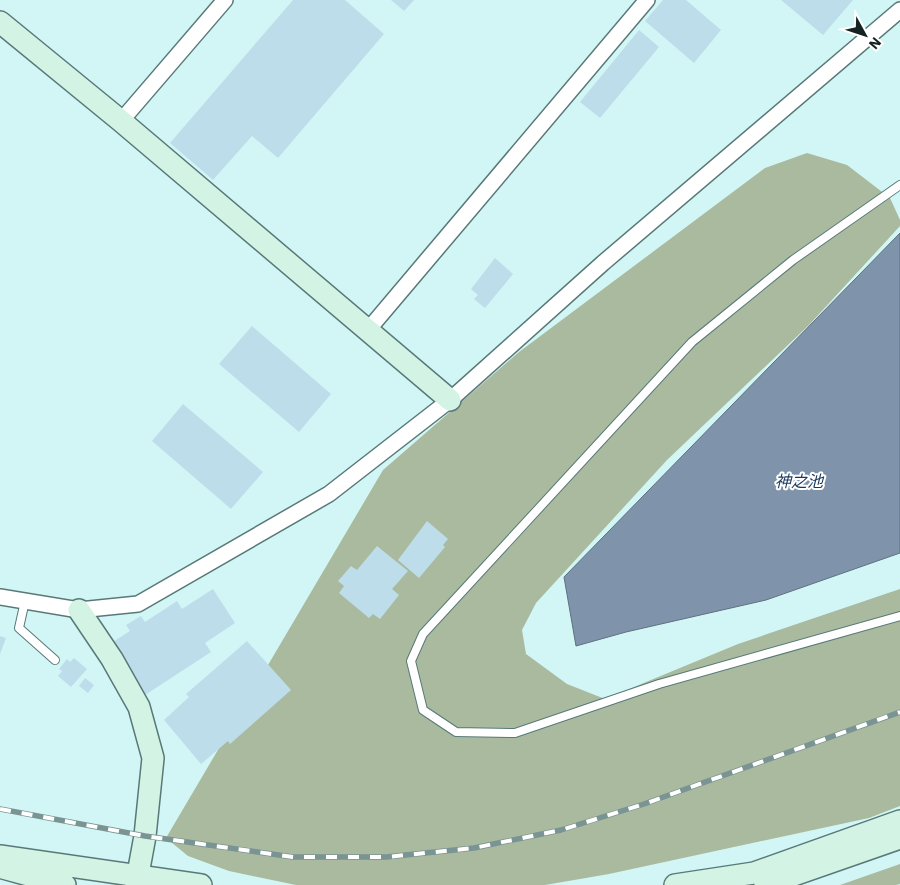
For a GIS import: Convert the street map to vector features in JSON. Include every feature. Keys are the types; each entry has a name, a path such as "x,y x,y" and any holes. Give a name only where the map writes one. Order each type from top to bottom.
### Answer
{"street":[{"path":"121,121 225,0"},
{"path":"368,330 647,0"},
{"path":"0,597 79,610 138,604 329,494 450,400 603,264 900,10"},
{"path":"0,22 121,121 450,400"},
{"path":"79,610 112,659 139,707 153,758 145,836 136,880"},
{"path":"675,885 754,873 900,821"},
{"path":"766,885 900,838"},
{"path":"0,856 136,880 201,885"},
{"path":"0,868 66,885"}],"lane":[{"path":"900,185 794,260 692,342 423,634 411,661 423,710 456,732 515,733 659,684 900,616"},
{"path":"25,601 19,628 55,660"}],"green space":[{"path":"807,153 847,165 890,198 900,220 900,226 809,325 667,460 536,603 522,630 526,654 567,684 605,699 738,644 900,589 900,806 869,818 609,874 545,885 296,885 229,871 188,856 166,838 383,470 519,352 765,168"},
{"path":"900,864 900,884 840,885"}],"water":[{"name":"神之池","path":"900,233 900,553 766,600 626,632 576,646 564,577"}],"building":[{"path":"293,0 345,0 384,34 278,158 252,136 213,180 170,143"},
{"path":"391,0 414,0 404,11"},
{"path":"663,0 686,0 721,30 694,63 645,21"},
{"path":"781,0 853,0 823,35"},
{"path":"639,30 659,47 600,118 580,102"},
{"path":"495,258 513,274 485,308 474,299 478,295 471,289"},
{"path":"252,326 331,394 299,432 219,364"},
{"path":"183,404 263,472 231,509 152,441"},
{"path":"427,521 448,539 443,545 445,547 419,578 398,560"},
{"path":"377,546 408,571 392,589 399,595 380,619 373,614 369,618 339,593 344,586 338,581 351,566 357,570"},
{"path":"213,589 235,623 205,643 211,652 142,697 108,645 130,631 126,625 141,616 145,622 177,601 182,609"},
{"path":"0,636 6,638 0,654"},
{"path":"247,641 291,690 230,744 228,741 201,764 164,720 189,697 186,694"},
{"path":"74,658 87,669 71,687 58,676 62,671 59,669 67,659 70,662"},
{"path":"85,678 94,685 88,693 79,686"}],"railway":[{"path":"0,809 145,836 293,857 386,857 474,848 561,830 644,804 900,712"}]}
